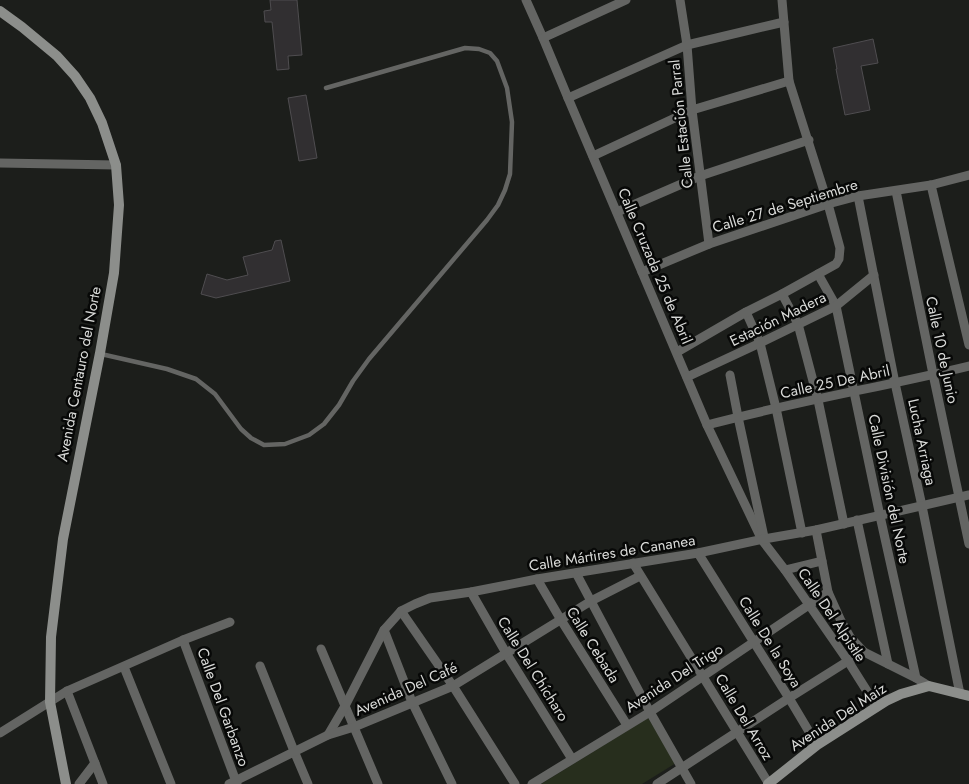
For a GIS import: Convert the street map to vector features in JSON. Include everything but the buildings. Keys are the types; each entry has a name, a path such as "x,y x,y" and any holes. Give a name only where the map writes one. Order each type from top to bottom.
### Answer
{"main road":[{"name":"Avenida Centauro del Norte","path":"0,12 22,27 57,56 75,76 90,98 102,123 116,165 119,205 114,263 100,353 63,539 51,637 50,702 66,784"},
{"path":"929,686 964,695"},
{"name":"Avenida Del Maíz","path":"769,784 817,745 877,707 901,694 929,686"}],"street":[{"name":"Calle Cruzada 25 de Abril","path":"526,0 544,38 707,425 763,540"},
{"path":"544,38 626,0"},
{"name":"Calle Estación Parral","path":"680,0 687,46 692,110 709,244"},
{"path":"676,352 836,264 839,259 840,248 828,204 789,81 782,0"},
{"path":"568,98 687,46 784,22"},
{"path":"593,156 692,110 789,81"},
{"path":"617,212 700,176 808,140"},
{"path":"0,162 116,165"},
{"name":"Calle 27 de Septiembre","path":"642,272 709,244 828,204 858,196 931,185 969,175"},
{"path":"931,185 969,345"},
{"name":"Calle 10 de Junio","path":"896,191 969,544"},
{"name":"Lucha Arriaga","path":"858,196 895,383 964,695"},
{"name":"Calle División del Norte","path":"818,274 836,306 916,678"},
{"name":"Estación Madera","path":"687,376 836,306 874,275"},
{"path":"782,294 798,324 818,400 844,524"},
{"path":"746,312 760,343 776,408 802,533"},
{"name":"Calle 25 De Abril","path":"707,425 969,366"},
{"path":"730,375 763,540"},
{"name":"Calle Mártires de Cananea","path":"328,735 384,630 401,611 430,598 698,553 802,533 969,495"},
{"path":"857,520 888,664"},
{"path":"816,530 828,592 850,636 864,652 929,686"},
{"name":"Calle Del Alpistle","path":"763,540 848,661 877,707"},
{"name":"Calle De la Soya","path":"698,553 790,698 817,745"},
{"path":"785,570 822,561"},
{"name":"Calle Del Arroz","path":"633,563 769,784"},
{"path":"576,573 650,712 691,784"},
{"name":"Avenida Del Café","path":"234,783 328,735 354,727 453,686 591,601 640,576"},
{"name":"Calle Cebada","path":"536,579 627,726"},
{"name":"Calle Del Chícharo","path":"471,592 506,653 572,759"},
{"name":"Avenida Del Trigo","path":"532,784 650,712 828,592"},
{"path":"401,611 453,686 515,784"},
{"path":"0,733 67,691 183,640 230,622"},
{"path":"384,630 412,702 452,784"},
{"name":"Calle Del Garbanzo","path":"183,640 234,783"},
{"path":"321,649 378,784"},
{"path":"658,784 864,652"},
{"path":"124,666 171,784"},
{"path":"260,666 308,784"},
{"path":"67,691 103,784"},
{"path":"79,784 95,763"}],"lane":[{"path":"100,353 167,369 196,379 215,394 241,429 251,438 264,445 285,444 308,435 324,424 339,405 369,359 498,205 510,174 512,122 507,88 497,61 490,53 479,49 465,48 326,88"}],"green space":[{"path":"648,718 676,763 642,784 541,784"}]}
